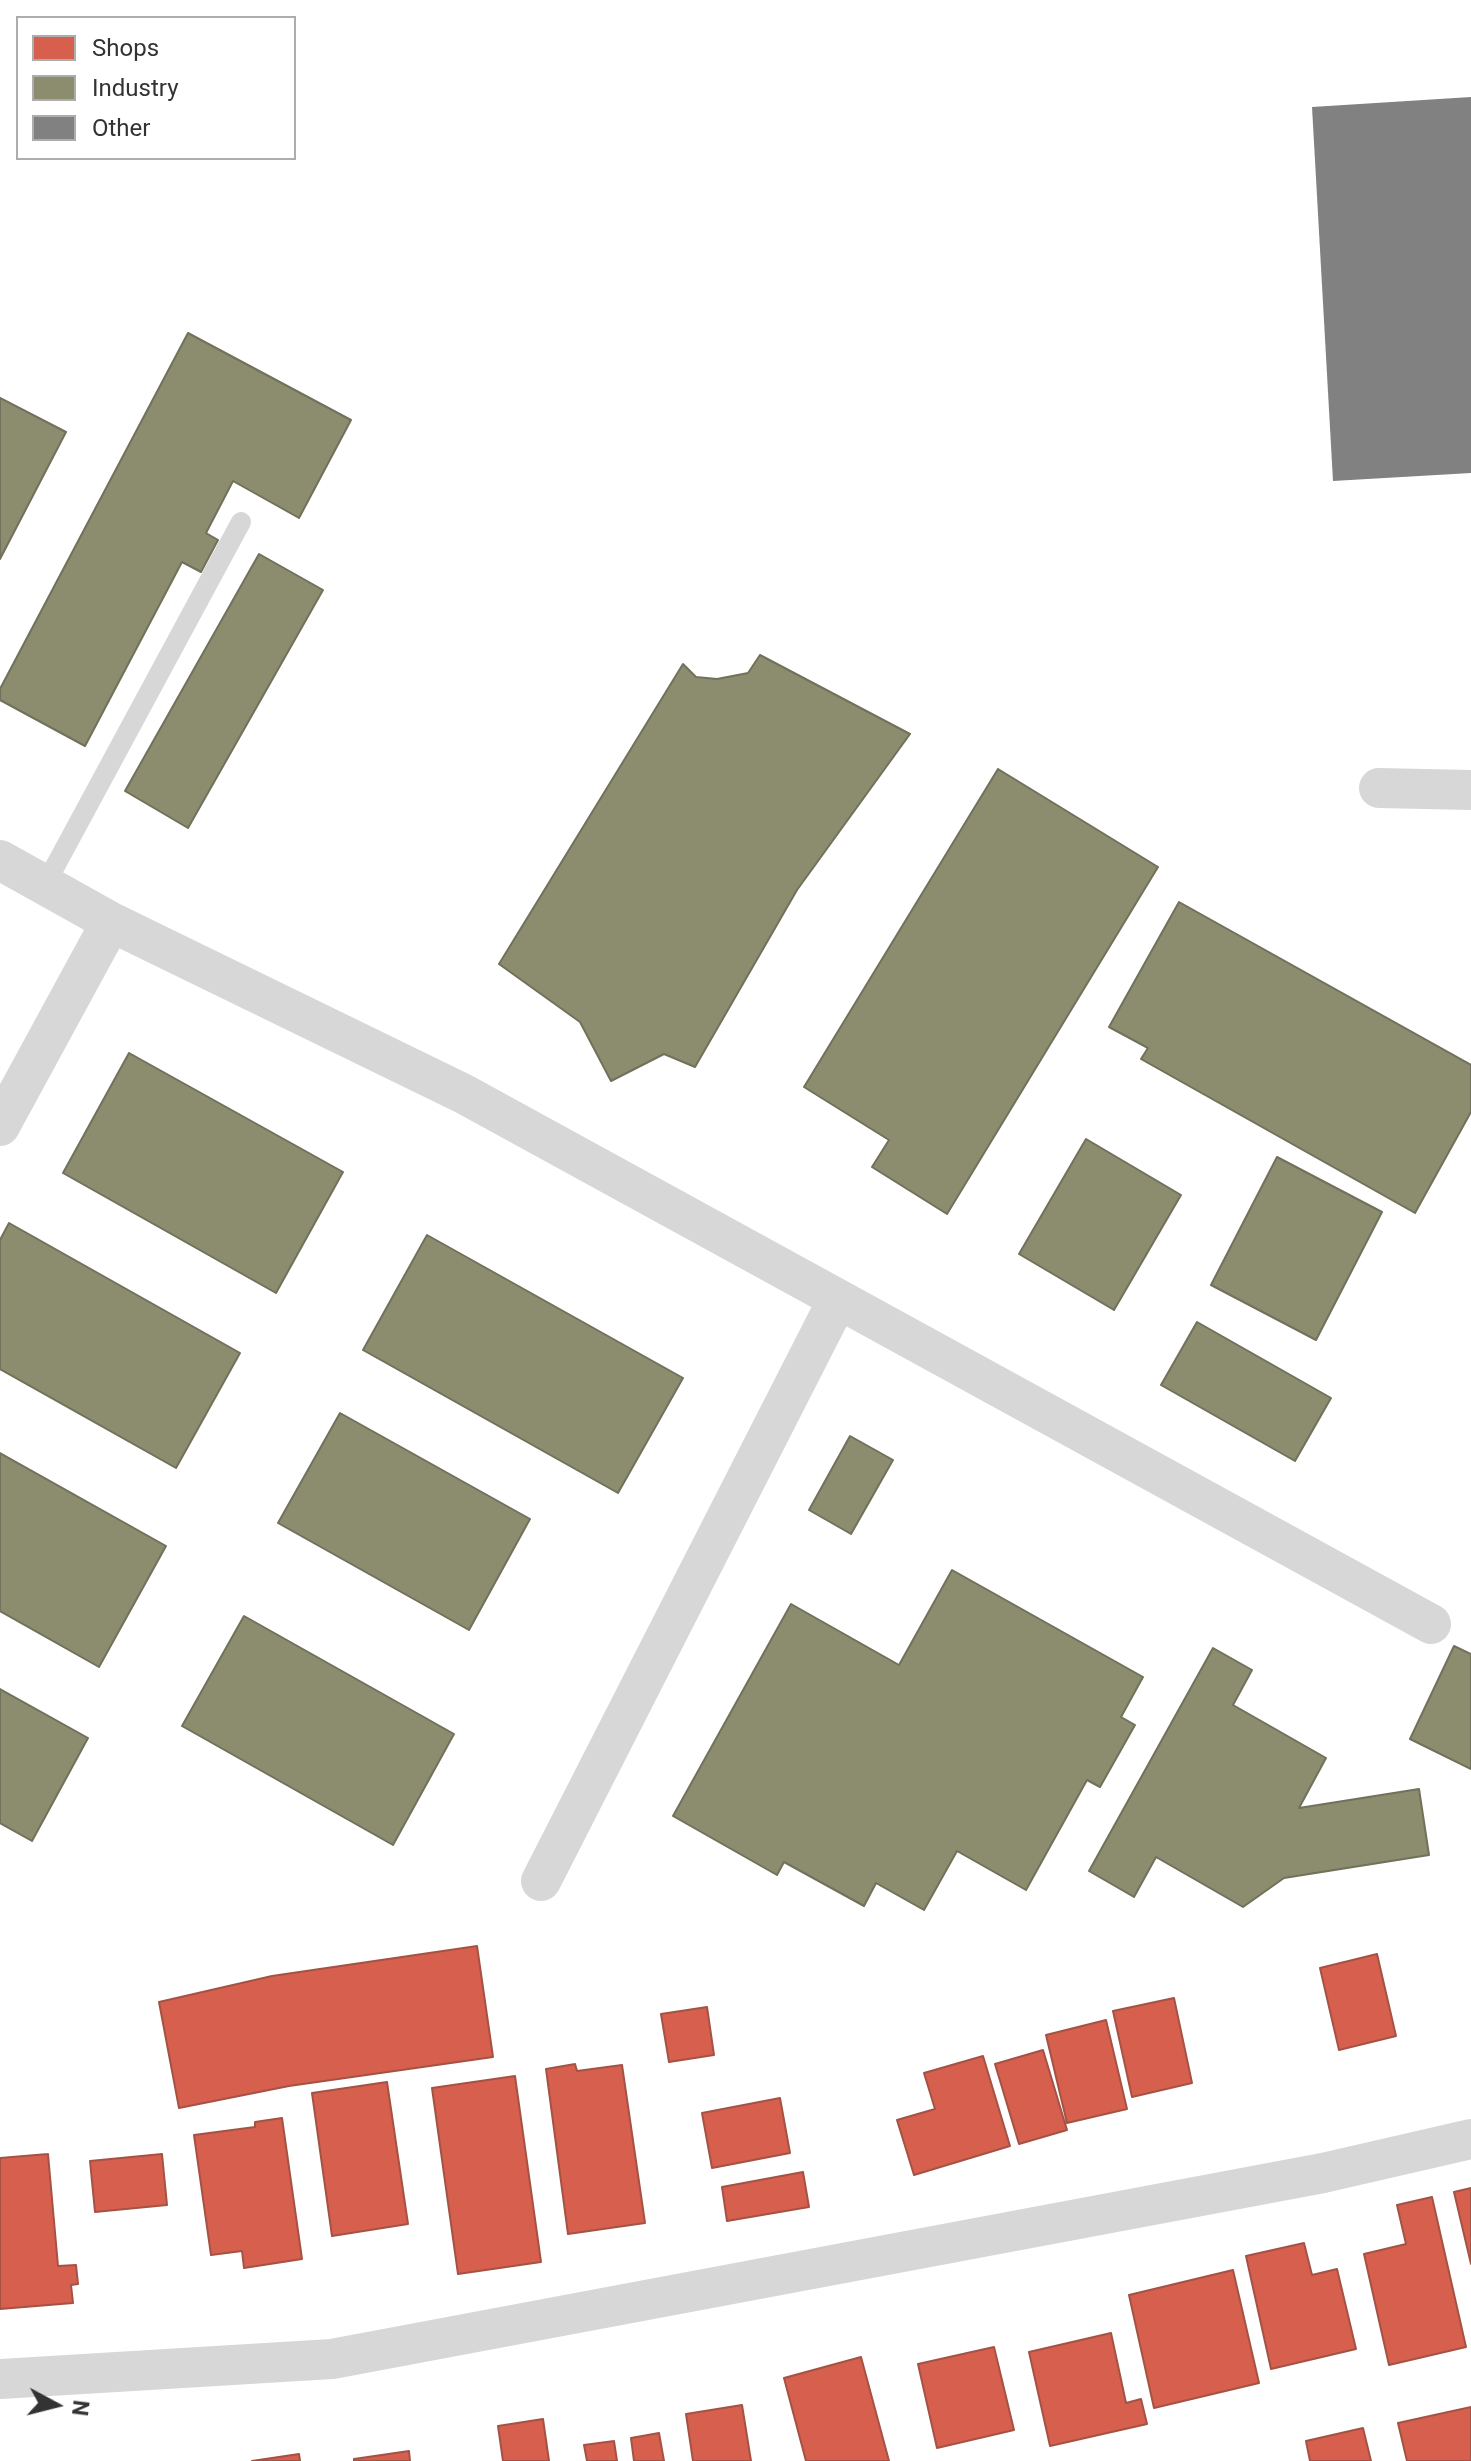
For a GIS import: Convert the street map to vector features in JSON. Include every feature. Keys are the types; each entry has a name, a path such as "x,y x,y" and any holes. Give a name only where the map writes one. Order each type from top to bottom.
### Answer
{"street":[{"path":"1379,788 1471,790"},
{"path":"0,860 111,922 464,1094 1431,1624"},
{"path":"0,1126 111,922"},
{"path":"541,1881 838,1299"},
{"path":"0,2379 332,2359 1323,2173 1471,2139"}],"lane":[{"path":"45,885 241,522"}],"building: Shops":[{"path":"477,1946 493,2057 289,2086 179,2108 159,2002 272,1976"},
{"path":"1377,1954 1396,2036 1339,2050 1320,1968"},
{"path":"1174,1998 1192,2083 1132,2097 1113,2011"},
{"path":"707,2007 714,2055 669,2062 661,2014"},
{"path":"1106,2020 1127,2109 1067,2123 1046,2035"},
{"path":"1043,2050 1067,2130 1019,2144 995,2064"},
{"path":"983,2056 1010,2146 914,2175 897,2120 935,2109 924,2073"},
{"path":"575,2064 577,2071 622,2065 645,2223 568,2234 546,2069"},
{"path":"515,2076 541,2262 458,2274 432,2088"},
{"path":"387,2082 408,2224 332,2236 312,2093"},
{"path":"780,2098 790,2153 712,2168 702,2113"},
{"path":"282,2118 302,2259 244,2268 242,2251 211,2255 194,2135 255,2127 255,2122"},
{"path":"48,2154 58,2266 76,2265 78,2284 71,2285 73,2303 0,2309 0,2158"},
{"path":"162,2154 167,2205 95,2212 90,2161"},
{"path":"803,2172 809,2207 727,2221 722,2187"},
{"path":"1471,2188 1471,2264 1454,2192"},
{"path":"1432,2197 1466,2347 1389,2365 1364,2254 1406,2244 1397,2205"},
{"path":"1304,2243 1312,2275 1337,2269 1356,2349 1271,2369 1246,2256"},
{"path":"1233,2270 1259,2383 1154,2408 1129,2295"},
{"path":"1111,2333 1126,2403 1141,2399 1147,2424 1050,2446 1029,2352"},
{"path":"994,2347 1014,2430 937,2448 918,2364"},
{"path":"861,2357 889,2461 806,2461 784,2378"},
{"path":"742,2405 751,2461 693,2461 686,2414"},
{"path":"1471,2407 1471,2461 1407,2461 1398,2423"},
{"path":"543,2419 549,2461 503,2461 498,2426"},
{"path":"1363,2428 1371,2461 1310,2461 1306,2441"},
{"path":"659,2433 664,2461 634,2461 631,2438"},
{"path":"614,2441 617,2461 587,2461 584,2445"},
{"path":"409,2451 410,2461 354,2461 354,2459"},
{"path":"299,2454 300,2461 252,2461"}],"building: Industry":[{"path":"188,333 351,420 299,518 233,481 206,533 218,540 201,572 182,562 85,746 0,700 0,689"},
{"path":"0,398 66,432 0,559"},
{"path":"259,554 323,590 188,828 125,791"},
{"path":"760,655 910,734 797,890 695,1067 664,1054 611,1081 580,1022 499,964 683,664 696,677 717,679 748,673"},
{"path":"998,769 1158,867 947,1214 872,1167 889,1140 804,1087"},
{"path":"1179,902 1471,1065 1471,1112 1415,1213 1141,1059 1148,1048 1109,1027"},
{"path":"129,1053 343,1172 276,1293 63,1173"},
{"path":"1086,1139 1181,1195 1114,1310 1019,1254"},
{"path":"1277,1157 1382,1212 1316,1340 1211,1285"},
{"path":"9,1223 240,1353 176,1468 0,1369 0,1240"},
{"path":"427,1235 683,1378 618,1493 363,1350"},
{"path":"1197,1322 1331,1398 1295,1461 1161,1385"},
{"path":"340,1413 530,1519 469,1630 278,1523"},
{"path":"850,1436 893,1460 851,1534 809,1510"},
{"path":"0,1453 166,1546 99,1667 0,1611"},
{"path":"952,1570 1143,1677 1121,1717 1135,1725 1100,1787 1087,1780 1026,1890 957,1851 924,1910 876,1883 864,1906 784,1862 777,1875 673,1816 791,1604 899,1665"},
{"path":"244,1616 454,1734 393,1845 182,1726"},
{"path":"1454,1646 1471,1654 1471,1769 1410,1739"},
{"path":"1213,1648 1252,1670 1233,1705 1326,1758 1299,1808 1419,1789 1429,1855 1284,1878 1243,1907 1156,1857 1134,1897 1089,1871"},
{"path":"0,1689 88,1738 32,1841 0,1823"}],"building: Other":[{"path":"1471,97 1471,473 1333,481 1312,107"}]}
